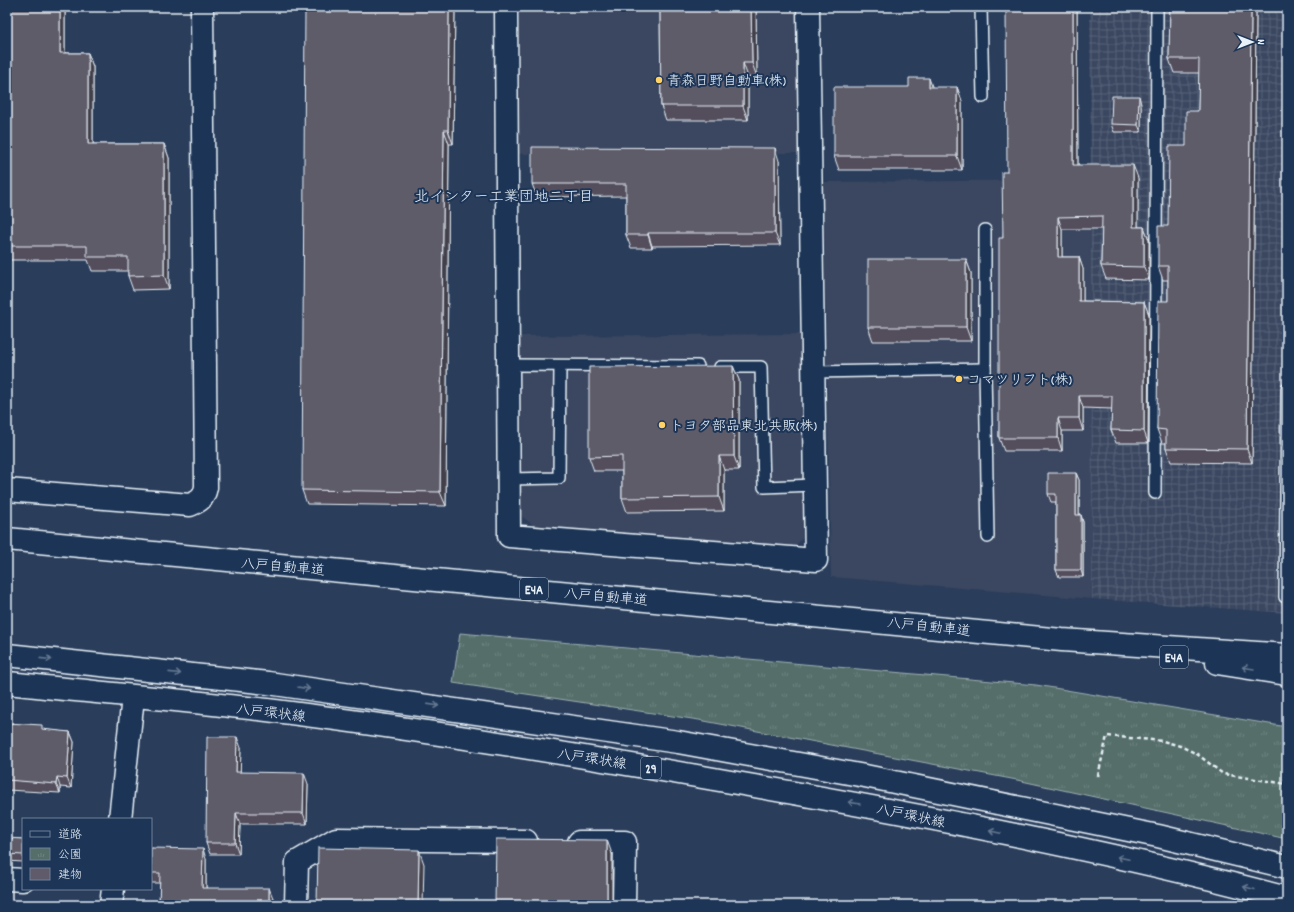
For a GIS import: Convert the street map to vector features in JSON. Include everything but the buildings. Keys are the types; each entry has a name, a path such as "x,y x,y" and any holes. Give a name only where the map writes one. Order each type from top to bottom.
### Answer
{"main road":[{"path":"7,490 190,505 199,502 204,496 206,479 202,7"},
{"path":"506,7 509,536 816,560 808,7"},
{"name":"八戸自動車道","path":"7,539 1062,640 1287,655"},
{"name":"八戸自動車道","path":"1062,640 1287,674"},
{"name":"八戸環状線","path":"7,655 275,684 678,742 873,778 1142,833 1287,867"},
{"name":"八戸環状線","path":"7,683 266,710 439,734 703,777 859,804 1150,864 1287,898"},
{"path":"120,818 133,697"},
{"path":"296,905 297,862 336,839 625,842 624,905"},
{"path":"7,879 22,880"},
{"path":"112,905 113,890"}],"lane":[{"path":"981,7 983,97"},
{"path":"1155,493 1157,7"},
{"path":"986,230 988,537"},
{"path":"508,365 761,367 764,488 815,485"},
{"path":"509,479 559,478 560,366"},
{"path":"814,372 986,370"},
{"path":"1285,597 1287,388"}],"path":[{"path":"1098,776 1107,736 1163,741 1180,746 1198,754 1223,774 1287,784"}],"shaded area":[{"name":"青森日野自動車(株)","path":"519,7 798,7 800,153 519,154"},
{"path":"1090,7 1287,7 1287,613 1092,599"},
{"name":"コマツリフト(株)","path":"1091,180 1092,599 831,577 823,182"},
{"name":"トヨタ部品東北共販(株)","path":"803,334 806,535 794,547 533,525 520,515 520,336"}],"green space":[{"path":"460,633 1036,685 1287,727 1287,839 1017,780 699,720 453,683"}],"place":[{"name":"青森日野自動車(株)","path":"659,80"},
{"name":"コマツリフト(株)","path":"959,379"},
{"name":"トヨタ部品東北共販(株)","path":"662,425"}],"district":[{"name":"北インター工業団地二丁目","path":"504,196"}]}
